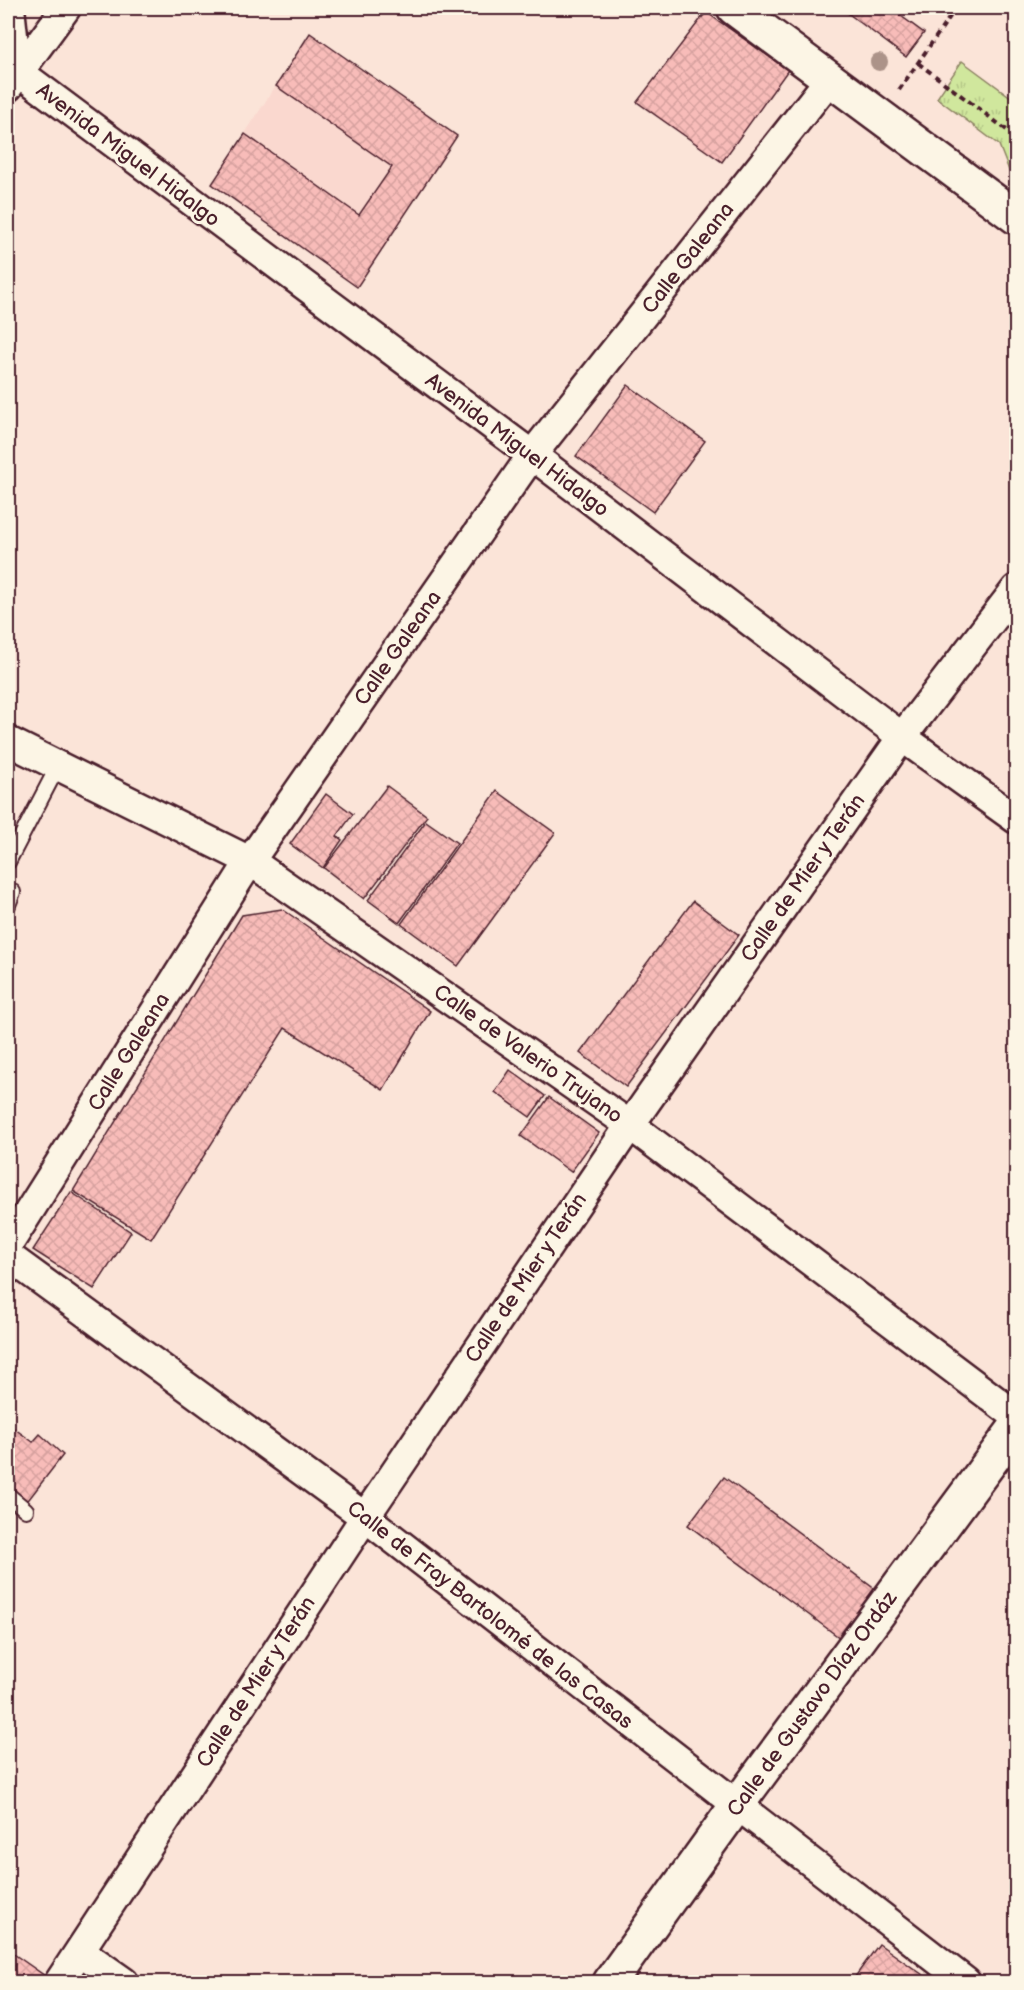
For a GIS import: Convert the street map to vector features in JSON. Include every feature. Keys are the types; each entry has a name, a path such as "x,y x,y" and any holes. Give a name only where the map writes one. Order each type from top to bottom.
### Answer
{"street":[{"path":"10,8 11,74"},
{"path":"11,74 66,8"},
{"path":"734,8 1017,217"},
{"name":"Avenida Miguel Hidalgo","path":"11,74 532,455 902,737 1017,819"},
{"name":"Calle Galeana","path":"8,1245 250,861 532,455 829,80"},
{"name":"Calle de Mier y Terán","path":"58,1983 365,1517 630,1125 902,737 1017,590"},
{"name":"Calle de Valerio Trujano","path":"8,741 250,861 630,1125 1017,1416"},
{"name":"Calle de Fray Bartolomé de las Casas","path":"8,1256 365,1517 966,1983"},
{"name":"Calle de Gustavo Díaz Ordáz","path":"610,1983 737,1805 1017,1427"},
{"path":"80,1951 124,1983"}],"lane":[{"path":"8,862 58,766"},
{"path":"8,890 13,892 8,905"},
{"path":"8,1495 26,1510"}],"path":[{"path":"881,116 956,8"},
{"path":"918,63 1017,137"}],"shaded area":[{"path":"310,33 457,136 357,287 212,184"}],"green space":[{"path":"962,61 1016,101 1016,182 1012,178 999,145 937,98"}],"building":[{"path":"841,8 890,8 924,33 906,57"},
{"path":"706,12 788,70 722,162 637,102"},
{"path":"310,33 457,136 357,287 212,184 245,134 359,215 392,167 276,86"},
{"path":"628,385 705,441 653,512 576,456"},
{"path":"387,786 427,816 364,899 324,868"},
{"path":"497,791 555,833 458,966 401,924"},
{"path":"326,794 353,814 337,836 342,840 323,868 290,844"},
{"path":"426,821 457,843 399,923 368,900"},
{"path":"693,901 739,935 626,1087 580,1053"},
{"path":"282,909 430,1011 383,1090 285,1028 151,1239 73,1191 242,915"},
{"path":"510,1070 545,1096 530,1117 495,1092"},
{"path":"549,1097 599,1133 571,1172 521,1136"},
{"path":"71,1192 131,1232 94,1289 33,1250"},
{"path":"8,1424 33,1442 40,1434 63,1455 26,1503 8,1488"},
{"path":"724,1477 880,1593 844,1641 688,1525"},
{"path":"879,1944 933,1982 852,1981"},
{"path":"8,1950 45,1976 40,1982 8,1982"}]}
